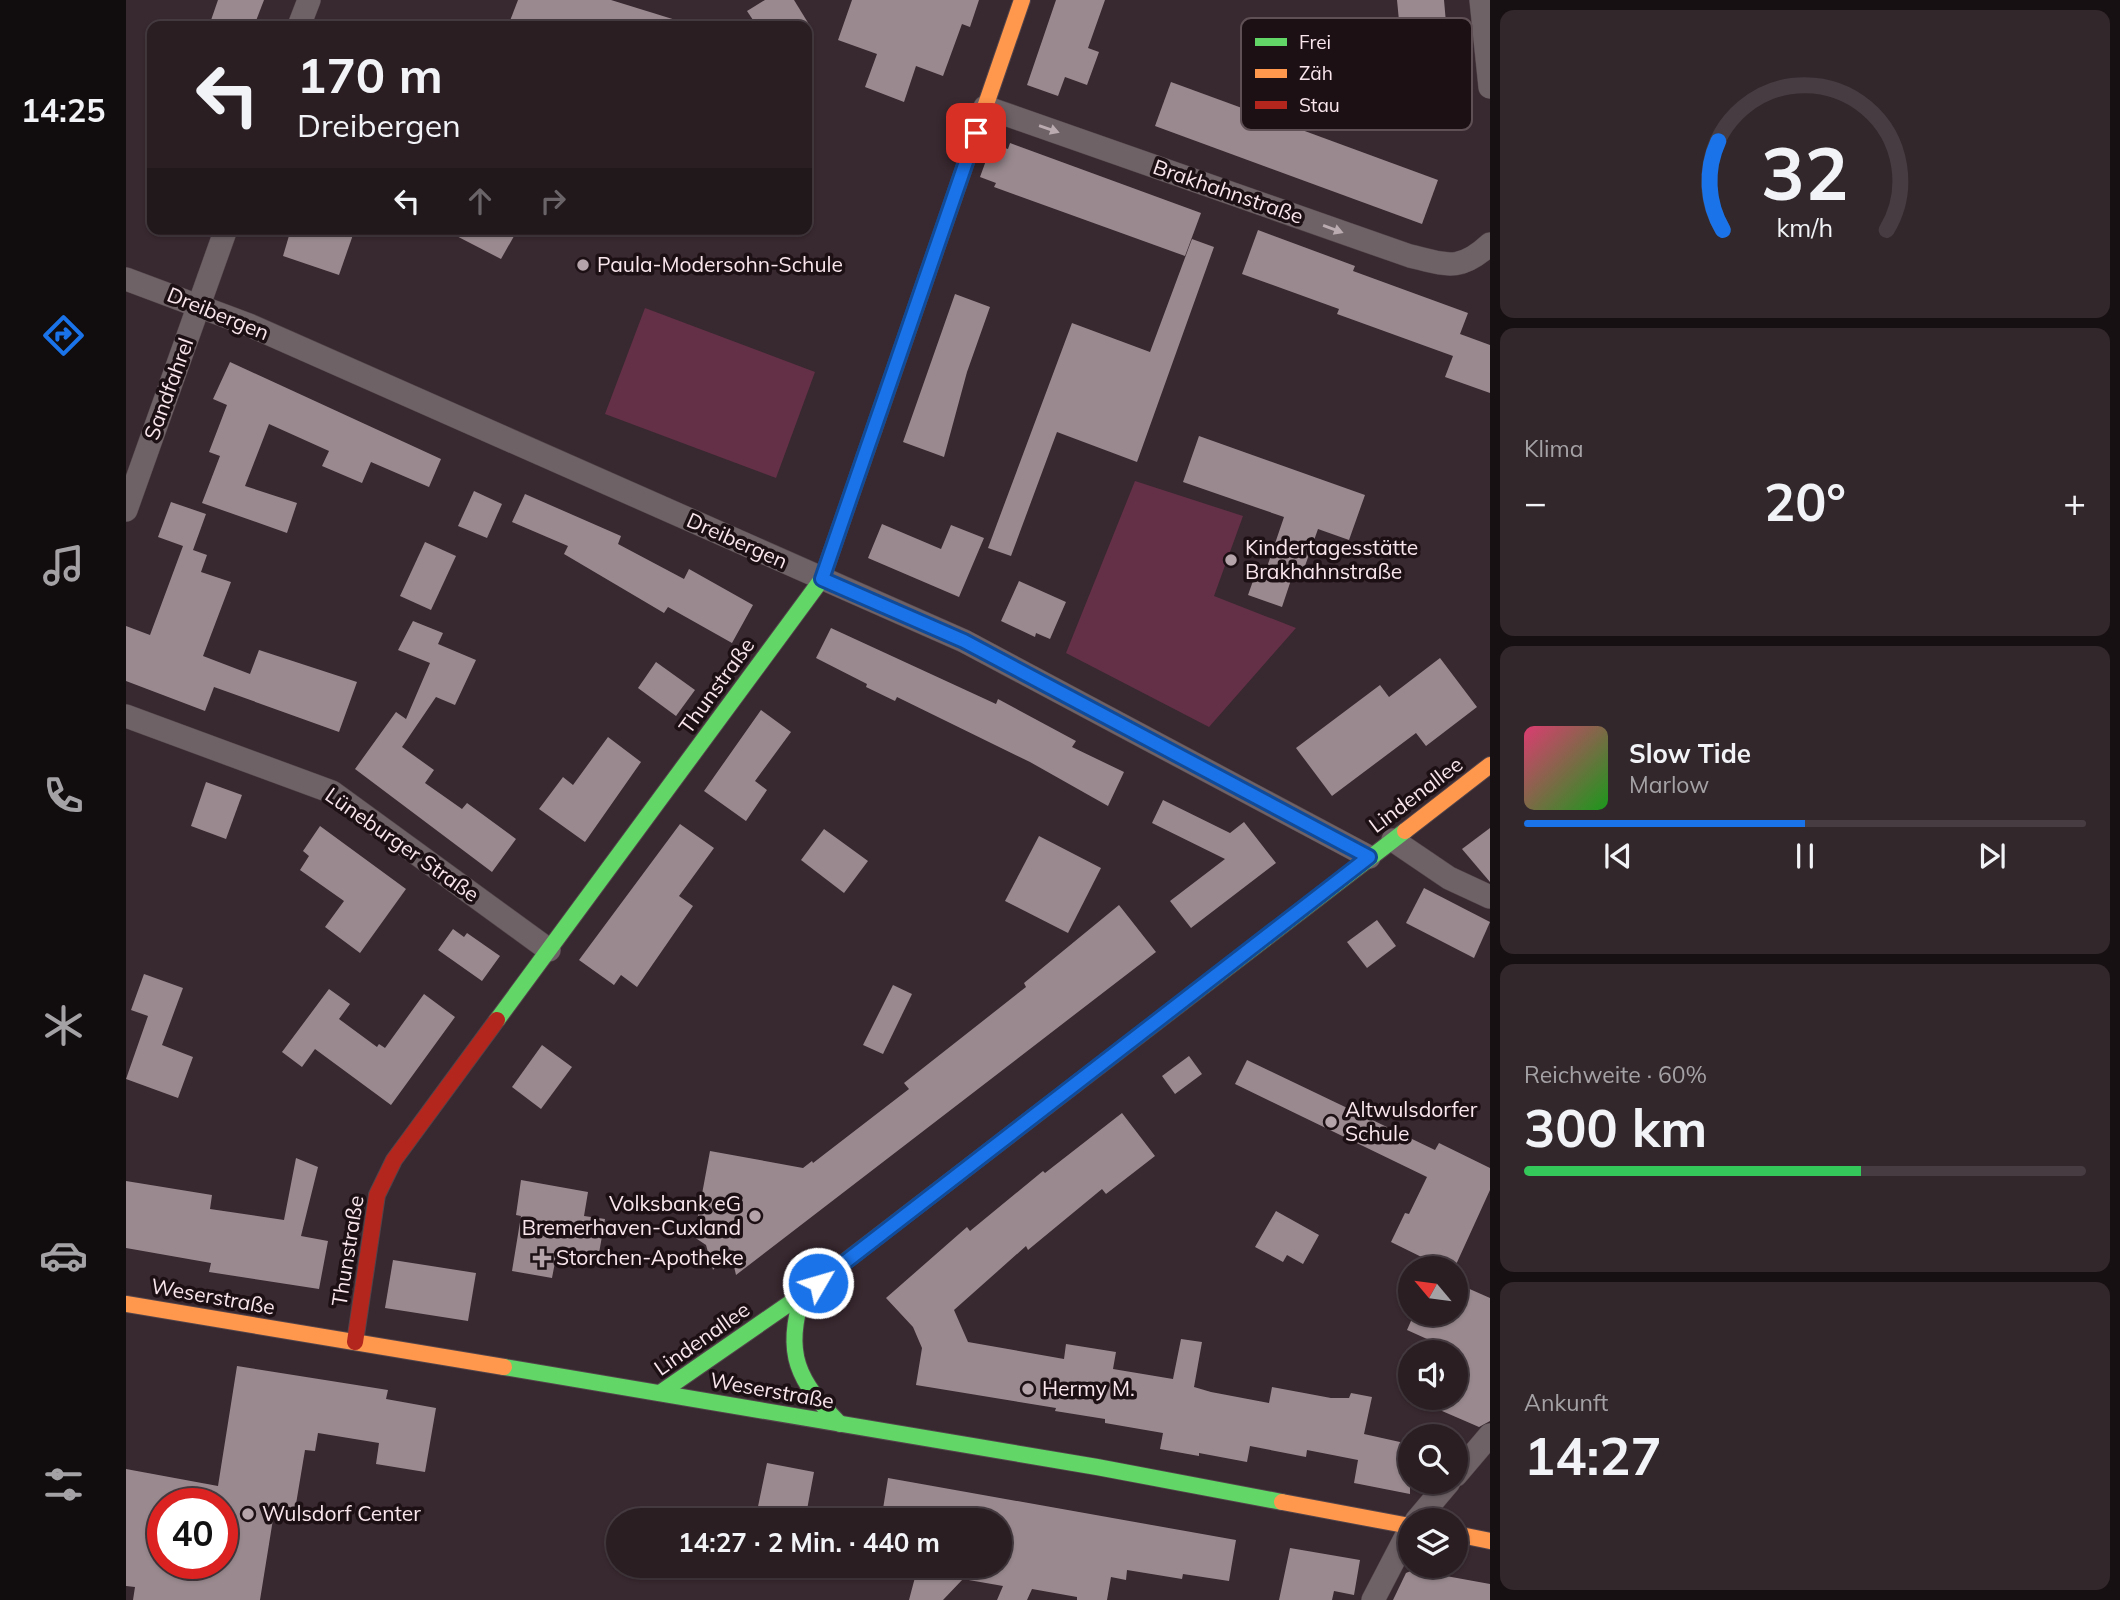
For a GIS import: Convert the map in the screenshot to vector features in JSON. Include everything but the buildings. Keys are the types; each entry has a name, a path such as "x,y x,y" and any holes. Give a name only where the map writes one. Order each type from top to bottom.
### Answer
{"street":[{"path":"301,21 309,0"},
{"name":"Thunstraße","path":"355,1342 377,1195 394,1160 822,579 1022,0"},
{"path":"1481,0 1490,87"},
{"name":"Brakhahnstraße","path":"985,107 1410,256 1447,265 1472,261 1490,244"},
{"name":"Sandfahrel","path":"126,510 224,235"},
{"name":"Dreibergen","path":"126,279 199,304 964,641 1369,857"},
{"name":"Lüneburger Straße","path":"126,716 332,792 549,950"},
{"name":"Lindenallee","path":"660,1393 803,1294 1490,765"},
{"path":"1393,839 1449,878 1490,897"},
{"path":"803,1294 792,1320 790,1345 804,1382 819,1404 840,1424"},
{"name":"Weserstraße","path":"126,1304 1097,1467 1398,1525"},
{"path":"1468,1461 1490,1435"},
{"path":"1427,1508 1440,1494"},
{"path":"1468,1536 1490,1541"},
{"path":"1373,1600 1398,1551"}],"shaded area":[{"path":"645,308 815,372 776,478 605,414"},
{"path":"1135,481 1243,516 1214,596 1296,628 1209,727 1066,653"}],"traffic: fast":[{"path":"497,1020 822,579 874,429"},
{"path":"660,1393 803,1294 1405,831"},
{"path":"803,1294 794,1333 798,1365 814,1394 840,1424"},
{"path":"504,1367 1097,1467 1282,1502"}],"traffic: slow":[{"path":"874,429 1022,0"},
{"path":"1405,831 1490,765"},
{"path":"126,1304 504,1367"},
{"path":"1282,1502 1398,1524"},
{"path":"1468,1536 1490,1541"}],"traffic: jam":[{"path":"355,1342 377,1195 394,1160 497,1020"}],"place":[{"name":"Paula-Modersohn-Schule","path":"583,265"},
{"name":"Kindertagesstätte Brakhahnstraße","path":"1231,560"},
{"name":"Altwulsdorfer Schule","path":"1331,1122"},
{"name":"Volksbank eG Bremerhaven-Cuxland","path":"755,1216"},
{"name":"Storchen-Apotheke","path":"542,1258"},
{"name":"Hermy M.","path":"1028,1389"},
{"name":"Wulsdorf Center","path":"248,1514"}],"route":[{"path":"818,1283 1369,857 964,641 822,579 976,133"}]}
